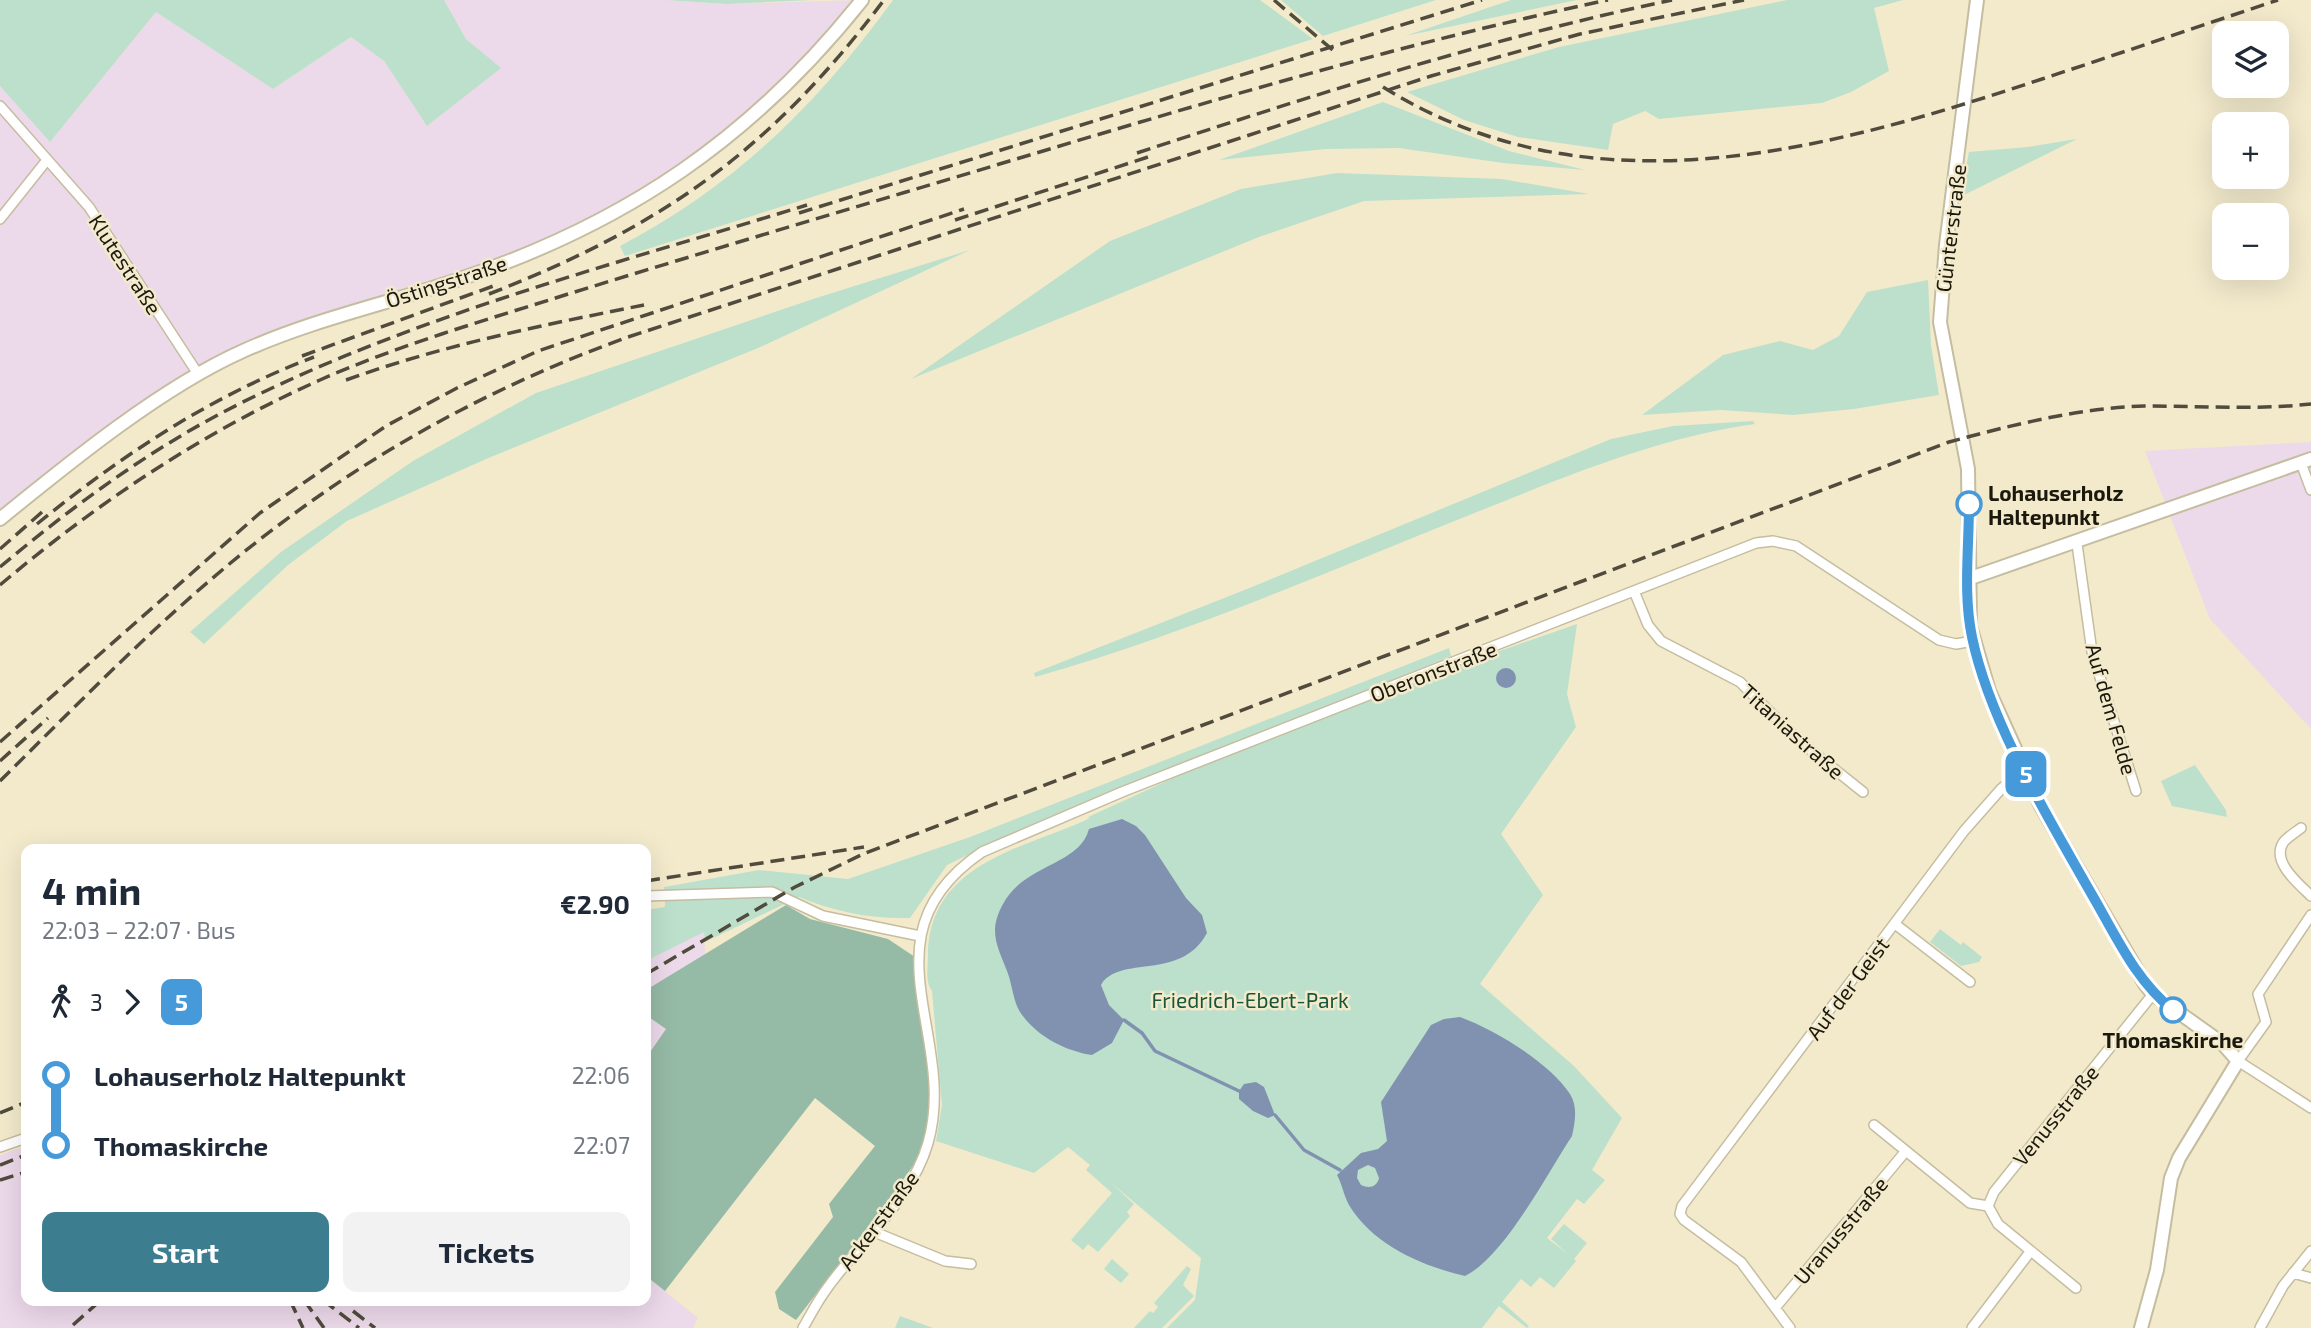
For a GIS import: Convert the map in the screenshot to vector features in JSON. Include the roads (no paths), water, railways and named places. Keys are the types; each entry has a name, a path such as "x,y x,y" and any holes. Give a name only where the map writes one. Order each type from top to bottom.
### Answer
{"street":[{"name":"Östingstraße","path":"0,519 69,465 198,374 242,351 323,320 509,262 638,202 700,160 765,106 836,33 862,0"},
{"name":"Günterstraße","path":"1977,0 1940,307 1942,343 1966,454 1969,504 1968,579 1973,641 1989,691 2024,771 2094,897 2153,994"},
{"name":"Klutestraße","path":"0,106 89,207 198,374"},
{"path":"0,219 47,160"},
{"path":"1968,579 2077,544 2306,461 2311,490"},
{"name":"Oberonstraße","path":"920,936 933,902 953,876 965,863 1001,842 1756,543 1773,541 1796,546 1939,640 1956,644 1973,641"},
{"name":"Auf dem Felde","path":"2077,544 2092,652 2136,791"},
{"name":"Titaniastraße","path":"1634,591 1648,625 1661,640 1740,682 1798,740 1863,792"},
{"name":"Auf der Geist","path":"1775,1308 1741,1262 1680,1214 1688,1197 1964,831 2001,789 2024,771"},
{"path":"2301,828 2283,843 2280,854 2287,871 2311,897"},
{"path":"651,896 772,892 822,916 920,936"},
{"path":"2141,1328 2157,1270 2171,1178 2179,1158 2238,1061 2266,1022 2258,995 2311,915"},
{"path":"1895,924 1970,982"},
{"name":"Ackerstraße","path":"803,1328 828,1286 915,1173 931,1127 934,1093 920,983 920,936"},
{"path":"2153,994 2223,1044 2238,1061 2311,1108"},
{"name":"Venusstraße","path":"1988,1206 1994,1192 2153,994"},
{"path":"1874,1125 1970,1203 1988,1206 1998,1224 2077,1288"},
{"path":"0,1147 21,1140"},
{"name":"Uranusstraße","path":"1775,1308 1905,1152"},
{"path":"872,1231 945,1261 971,1264"},
{"path":"2260,1328 2293,1273 2311,1251"},
{"path":"1972,1328 2030,1252"},
{"path":"2293,1273 2311,1278"},
{"path":"1775,1308 1790,1328"}],"water":[{"path":"1506,668 1513,671 1516,678 1513,685 1506,688 1499,685 1496,678 1499,671"},
{"path":"1122,819 1136,826 1145,835 1186,898 1202,915 1207,933 1196,948 1182,957 1167,963 1122,971 1110,976 1101,985 1109,1005 1124,1020 1112,1043 1092,1055 1052,1041 1034,1028 1020,1012 997,945 996,922 1003,904 1024,880 1074,851 1089,829"},
{"path":"1460,1017 1520,1048 1561,1082 1573,1099 1575,1109 1572,1136 1524,1213 1495,1251 1465,1276 1416,1260 1371,1232 1349,1205 1337,1175 1361,1153 1378,1149 1387,1141 1381,1102 1431,1025 1444,1019","holes":["1368,1165 1375,1168 1379,1178 1375,1185 1361,1185 1357,1178 1358,1170"]},
{"path":"1256,1082 1264,1087 1275,1115 1268,1118 1253,1111 1239,1099 1239,1091 1244,1084"}],"waterway":[{"path":"1124,1020 1142,1033 1155,1051 1239,1091"},
{"path":"1275,1115 1304,1150 1340,1170"}],"railway":[{"path":"489,294 608,240 661,211 709,178 755,141 799,100 842,53 884,0"},
{"path":"1274,0 1335,52"},
{"path":"799,213 1482,0"},
{"path":"0,585 74,526 152,471 193,446 277,400 380,356 607,282 1167,114 1431,41 1608,0"},
{"path":"1137,153 1336,89 1469,50 1672,0"},
{"path":"0,781 177,609 291,516 411,437 539,373 628,337 1431,76 1580,34 1744,0"},
{"path":"1383,87 1462,127 1544,151 1626,160 1710,158 1794,147 1961,105 2278,0"},
{"path":"955,220 1151,156"},
{"path":"0,567 56,521 145,458 239,404 307,372 447,317 591,270 807,205"},
{"path":"0,742 260,513 386,426 457,388 538,351 964,209"},
{"path":"302,356 496,285"},
{"path":"346,380 456,346 644,305"},
{"path":"37,524 102,474 169,429 239,390 314,357"},
{"path":"651,971 795,887 863,854 1949,442 2046,418 2120,407 2311,404"},
{"path":"0,549 42,512"},
{"path":"0,761 48,718"},
{"path":"651,880 864,847"},
{"path":"0,1113 21,1104"},
{"path":"0,1165 21,1157"},
{"path":"0,1180 21,1174"},
{"path":"73,1325 94,1306"},
{"path":"293,1306 303,1328"},
{"path":"308,1306 324,1328"},
{"path":"331,1306 359,1328"},
{"path":"353,1311 375,1328"}],"place":[{"name":"Lohauserholz Haltepunkt","path":"1969,504"},
{"name":"Thomaskirche","path":"2173,1010"}],"park label":[{"name":"Friedrich-Ebert-Park","path":"1250,999"}]}
